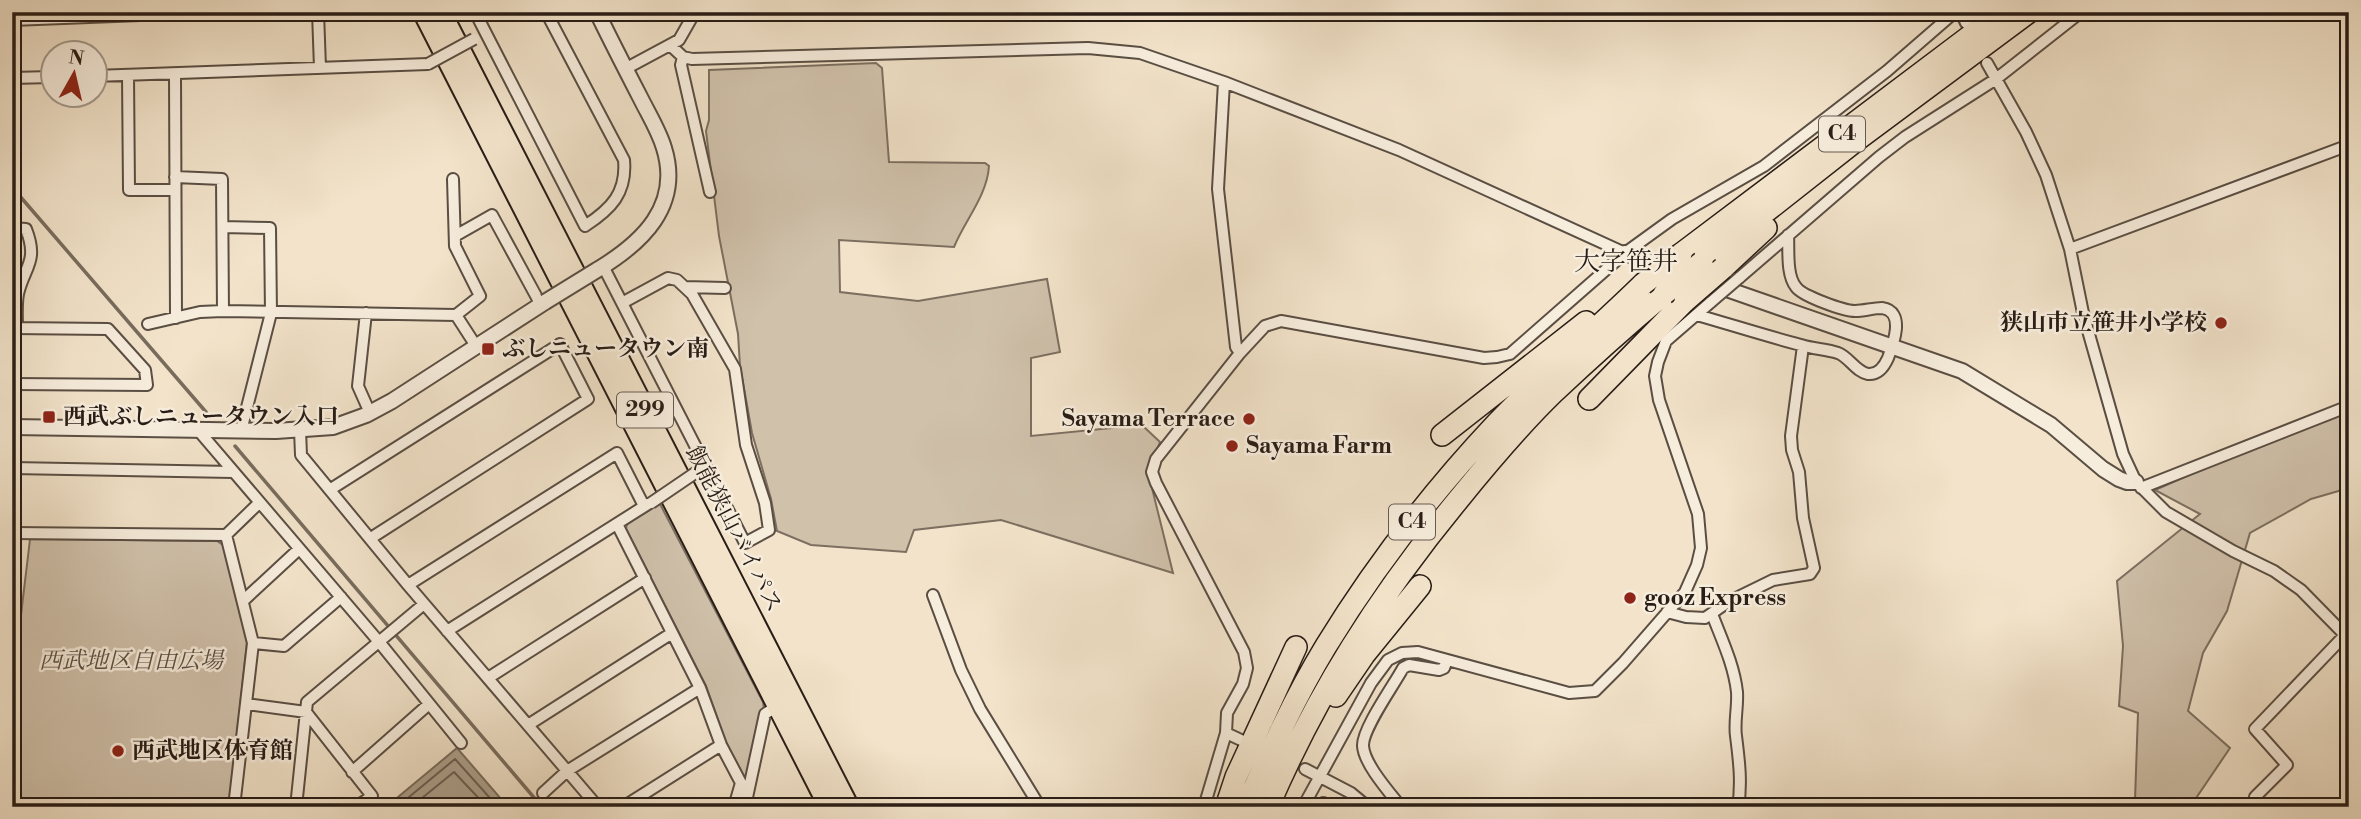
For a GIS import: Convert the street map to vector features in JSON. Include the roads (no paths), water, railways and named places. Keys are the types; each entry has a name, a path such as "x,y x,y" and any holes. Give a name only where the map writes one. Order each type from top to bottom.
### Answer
{"highway":[{"name":"飯能狭山バイパス","path":"423,12 829,807"},
{"name":"飯能狭山バイパス","path":"441,12 849,807"},
{"name":"C4","path":"1246,807 1325,648 1386,556 1456,468 1495,425 1643,284 2002,12"},
{"name":"C4","path":"1270,807 1299,740 1343,658 1437,526 1500,450 1552,395 1702,262 1858,139 2029,12"},
{"path":"1589,399 1731,273 1858,139"},
{"path":"1442,435 1587,321 1643,284"},
{"path":"1270,807 1330,704 1364,655 1420,586"},
{"path":"1226,807 1236,777 1296,647"}],"street":[{"path":"12,20 218,12"},
{"path":"318,12 320,68"},
{"path":"475,12 585,226 605,212 620,193 625,172 624,160 546,12"},
{"path":"12,427 241,431 333,427 370,413 637,242 660,213 667,187 667,160 664,148 597,12"},
{"path":"625,69 679,40 695,12"},
{"path":"1204,807 1226,733 1227,713 1243,684 1247,668 1244,652 1152,472 1156,459 1240,353 1265,326 1281,321 1484,358 1510,354 1625,253 1672,219 1764,166 1886,71 1955,12"},
{"path":"1303,807 1371,683 1388,660 1402,653 1418,652 1570,693 1595,691 1623,663 1685,593 1698,565 1701,548 1698,514 1659,400 1655,376 1666,341 1691,308 1711,302 1731,273 1788,235 1905,137 1996,79 2081,12"},
{"path":"108,76 428,64 474,39 484,30"},
{"path":"670,45 683,57 692,59 1107,48 1140,53 1224,82 1399,150 1625,253 1962,371 2051,425 2103,469 2119,479 2139,485 2349,406"},
{"path":"683,57 681,65 710,192"},
{"path":"1987,63 2026,132 2046,175 2070,249 2083,313 2123,454 2139,485 2166,512 2233,551 2274,571 2301,590 2347,637 2255,729 2287,765 2255,797 2263,807"},
{"path":"175,74 176,318"},
{"path":"128,75 130,190 175,190"},
{"path":"12,78 38,77"},
{"path":"1224,82 1218,189 1236,347 1240,353"},
{"path":"2349,102 2346,104 2349,116"},
{"path":"2070,249 2349,145"},
{"path":"175,177 222,179 223,311"},
{"path":"148,324 200,312 223,311 456,315 480,296 458,255 453,179"},
{"path":"455,236 492,215 543,303"},
{"path":"223,227 270,228 271,313 241,431"},
{"path":"12,228 26,229 31,242 30,266 18,294 15,328 108,329 145,370 146,385 12,384"},
{"path":"1691,308 1803,346 1838,353 1861,371 1869,374 1877,372 1885,365 1892,348 1896,320 1892,313 1886,309 1845,309 1804,294 1796,288 1791,277 1788,235"},
{"path":"600,268 622,303 702,469 745,543 769,530 765,503 746,445 735,369 692,294 677,280 668,278 622,303"},
{"path":"685,287 725,288"},
{"path":"366,313 358,386 370,413"},
{"path":"456,315 476,346"},
{"path":"331,489 560,344 588,399 371,538"},
{"path":"1667,612 1705,618 1728,602 1773,580 1810,574 1814,568 1803,518 1791,436 1803,346"},
{"path":"198,430 298,550 383,641 461,743"},
{"path":"300,430 301,455 598,807"},
{"path":"408,585 617,453 648,504"},
{"path":"12,468 233,472"},
{"path":"447,631 702,469"},
{"path":"12,533 226,535 259,503"},
{"path":"617,524 700,688 721,745 741,783 736,805 746,802 765,714 777,706"},
{"path":"226,535 253,643 234,807"},
{"path":"244,600 298,550"},
{"path":"488,678 645,578"},
{"path":"933,595 961,670 980,709 1040,807"},
{"path":"253,643 284,646 341,597"},
{"path":"296,807 307,702 424,604"},
{"path":"1712,614 1732,664 1737,692 1735,733 1739,754 1738,807"},
{"path":"528,725 672,633"},
{"path":"1401,807 1383,785 1363,750 1365,734 1404,668 1409,665 1439,670 1444,668 1447,660"},
{"path":"542,793 567,771 700,688"},
{"path":"247,704 306,712 372,796 356,807"},
{"path":"352,772 429,704"},
{"path":"1226,733 1241,740"},
{"path":"623,807 721,745"},
{"path":"1305,769 1351,793 1368,807"},
{"path":"1318,807 1322,803 1335,807"}],"water":[{"path":"457,748 508,807 386,807"}],"waterway":[{"path":"12,187 206,412"},
{"path":"235,446 542,807"}],"place":[{"name":"狭山市立笹井小学校","path":"2221,323"},
{"name":"ぶしニュータウン南","path":"488,349"},
{"name":"西武ぶしニュータウン入口","path":"49,417"},
{"name":"Sayama Terrace","path":"1249,419"},
{"name":"Sayama Farm","path":"1232,446"},
{"name":"gooz Express","path":"1630,598"},
{"name":"西武地区体育館","path":"118,751"}],"district":[{"name":"大字笹井","path":"1626,262"}],"park label":[{"name":"西武地区自由広場","path":"131,661"}]}
